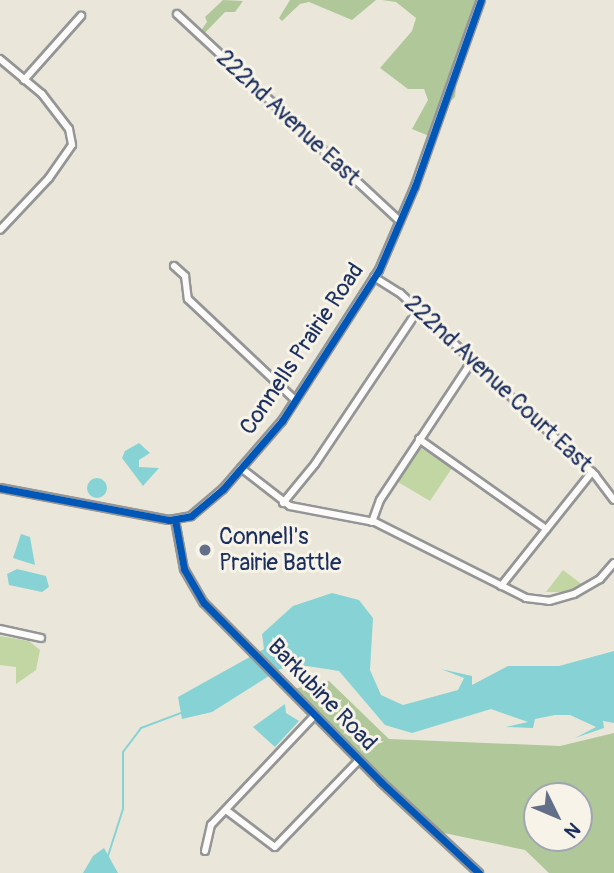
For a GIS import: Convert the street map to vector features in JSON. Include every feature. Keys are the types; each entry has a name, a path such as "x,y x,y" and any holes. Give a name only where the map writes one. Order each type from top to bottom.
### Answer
{"street":[{"name":"Connells Prairie Road","path":"175,520 191,516 205,506 241,468 295,400 374,277 400,221 481,0"},
{"name":"222nd Avenue East","path":"177,14 400,221"},
{"path":"24,80 81,16"},
{"path":"0,59 66,123 70,153 0,230"},
{"path":"174,266 185,275 188,299 295,400"},
{"name":"222nd Avenue Court East","path":"374,277 418,310 592,472 614,500"},
{"path":"283,503 314,464 418,310"},
{"path":"372,522 380,500 472,361"},
{"path":"419,439 546,529"},
{"path":"241,468 283,503 309,513 372,522 526,597 549,601 584,590 614,563"},
{"path":"500,586 592,472"},
{"path":"0,488 175,520"},
{"name":"Barkubine Road","path":"175,520 178,548 192,587 314,716 479,873"},
{"path":"0,629 41,638"},
{"path":"205,851 207,833 314,716"},
{"path":"226,810 275,847 359,760"}],"green space":[{"path":"223,0 243,1 235,12 225,12 197,41 195,39 207,22 205,17"},
{"path":"290,0 376,0 352,20 309,2 300,4 282,21 279,18"},
{"path":"382,0 478,0 479,15 469,26 472,37 458,47 462,59 451,82 456,87 455,97 434,116 434,129 429,136 412,129 428,100 424,89 408,89 380,68 412,31 416,18 396,2"},
{"path":"421,448 452,468 430,501 398,482"},
{"path":"563,570 583,585 565,592 546,592"},
{"path":"0,636 29,641 40,650 36,670 16,684 16,667 0,665"},
{"path":"329,681 389,739 560,746 614,733 614,873 549,873 527,852 593,852 593,782 523,782 523,850 439,832 289,690"}],"water":[{"path":"139,443 150,453 139,460 139,467 159,468 143,486 122,458 125,451"},
{"path":"97,478 104,481 107,488 104,495 97,498 90,495 87,488 90,481"},
{"path":"21,534 30,537 35,565 13,558"},
{"path":"17,569 46,576 49,587 42,592 9,585 7,574"},
{"path":"332,593 359,600 373,618 370,670 381,695 403,705 458,690 464,678 441,669 472,676 472,685 508,666 559,666 614,651 614,723 603,721 604,728 575,738 596,727 570,715 555,715 535,719 533,728 506,727 528,722 491,709 412,733 385,725 339,671 307,666 280,669 212,712 182,719 178,697 264,649 262,634 293,606"},
{"path":"285,704 286,713 299,721 275,747 253,727"},
{"path":"104,848 118,873 83,873 93,856"}],"waterway":[{"path":"108,856 123,809 123,752 141,728 181,713"}],"cycle path":[{"path":"0,488 169,520 191,516 223,489 282,421 379,270 415,186 481,0"},
{"path":"175,520 184,569 204,603 381,782 479,873"}],"place":[{"name":"Connell's Prairie Battle","path":"205,550"}]}
